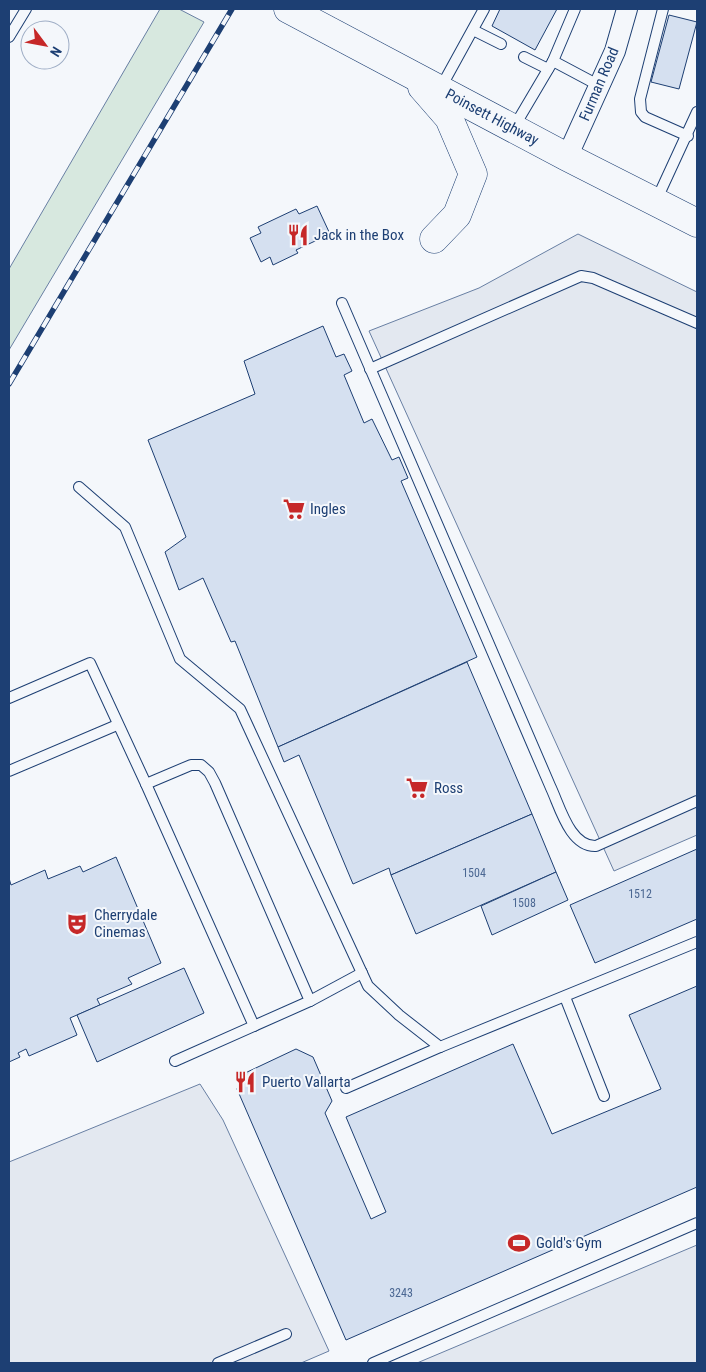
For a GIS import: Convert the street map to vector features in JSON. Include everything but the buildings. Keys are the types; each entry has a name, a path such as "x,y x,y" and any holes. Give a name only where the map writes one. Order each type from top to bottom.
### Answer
{"highway":[{"name":"Poinsett Highway","path":"288,9 513,129 697,223"},
{"path":"411,75 450,118 473,174 457,214 434,239"}],"street":[{"name":"Furman Road","path":"567,157 615,51 627,9"}],"lane":[{"path":"9,38 26,9"},
{"path":"440,90 484,9"},
{"path":"513,129 551,65 575,9"},
{"path":"663,9 640,99 641,112 644,117 688,136"},
{"path":"473,30 501,44"},
{"path":"524,57 551,65 600,86"},
{"path":"656,202 688,136 697,112"},
{"path":"370,369 581,276 593,278 697,323"},
{"path":"342,303 559,805 573,833 582,843 596,846 697,801"},
{"path":"79,487 125,527 180,659 240,710 368,986 399,1015 440,1047"},
{"path":"9,698 90,664 254,1026"},
{"path":"9,771 117,725"},
{"path":"146,784 191,766 201,765 209,772 310,1001"},
{"path":"346,1088 440,1047 697,942"},
{"path":"175,1061 310,1001 362,973"},
{"path":"566,997 604,1096"},
{"path":"373,1363 697,1223"},
{"path":"218,1363 286,1334"}],"shaded area":[{"path":"160,9 179,9 204,22 9,350 9,269"},
{"path":"578,234 697,292 697,835 614,871 369,331 479,288"},
{"path":"200,1084 223,1120 329,1351 301,1363 9,1363 9,1162"},
{"path":"697,1245 697,1363 417,1363"}],"railway":[{"path":"9,384 232,9"}],"place":[{"name":"Jack in the Box","path":"298,235"},
{"name":"Ingles","path":"294,509"},
{"name":"Ross","path":"417,788"},
{"name":"Cherrydale Cinemas","path":"77,924"},
{"name":"Puerto Vallarta","path":"245,1082"},
{"name":"Gold's Gym","path":"519,1243"}]}
